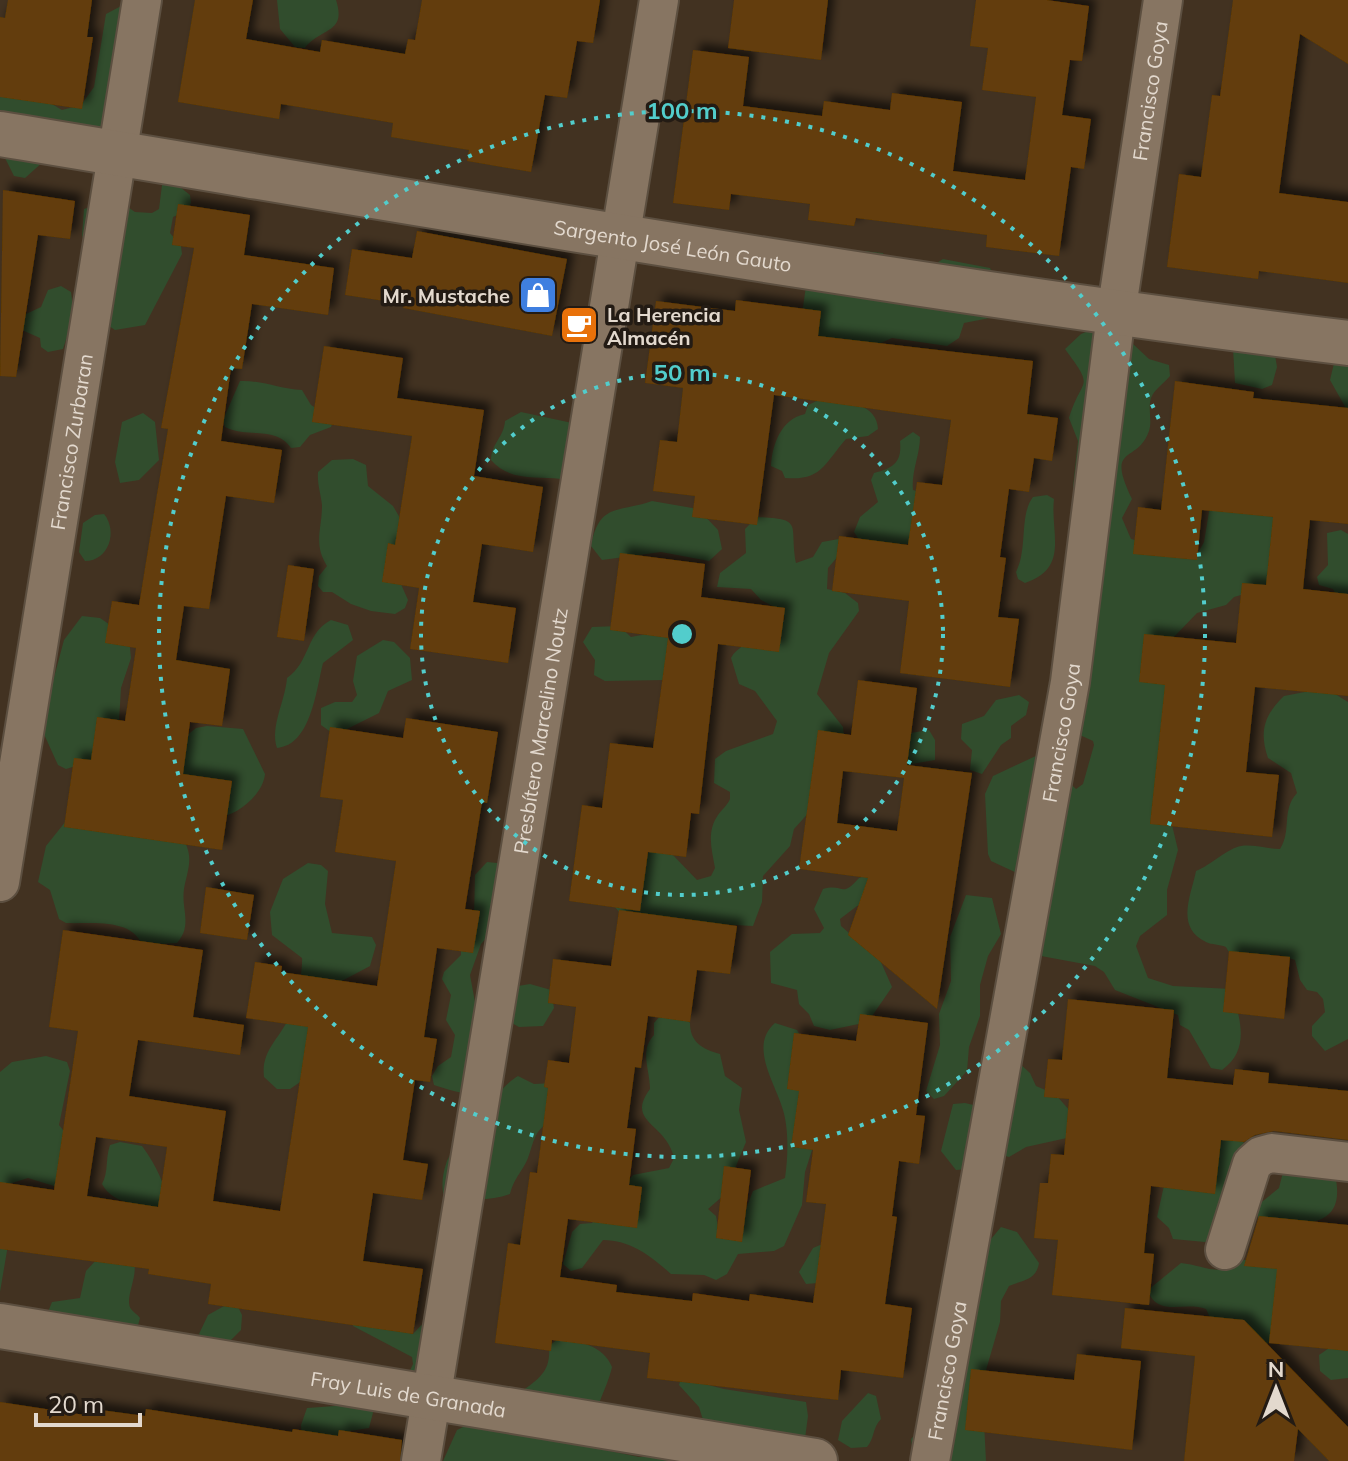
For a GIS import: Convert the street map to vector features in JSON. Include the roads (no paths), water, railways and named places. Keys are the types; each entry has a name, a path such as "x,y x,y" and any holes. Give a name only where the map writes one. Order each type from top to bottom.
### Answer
{"street":[{"name":"Francisco Zurbaran","path":"0,882 142,0"},
{"name":"Presbítero Marcelino Noutz","path":"421,1461 659,0"},
{"name":"Francisco Goya","path":"930,1461 1070,682 1116,314 1163,0"},
{"name":"Sargento José León Gauto","path":"0,134 618,238 1116,314 1348,343"},
{"path":"1225,1250 1252,1164 1261,1156 1272,1153 1348,1162"},
{"name":"Fray Luis de Granada","path":"0,1326 815,1461"}],"place":[{"name":"Mr. Mustache","path":"538,295"},
{"name":"La Herencia Almacén","path":"579,325"}]}
